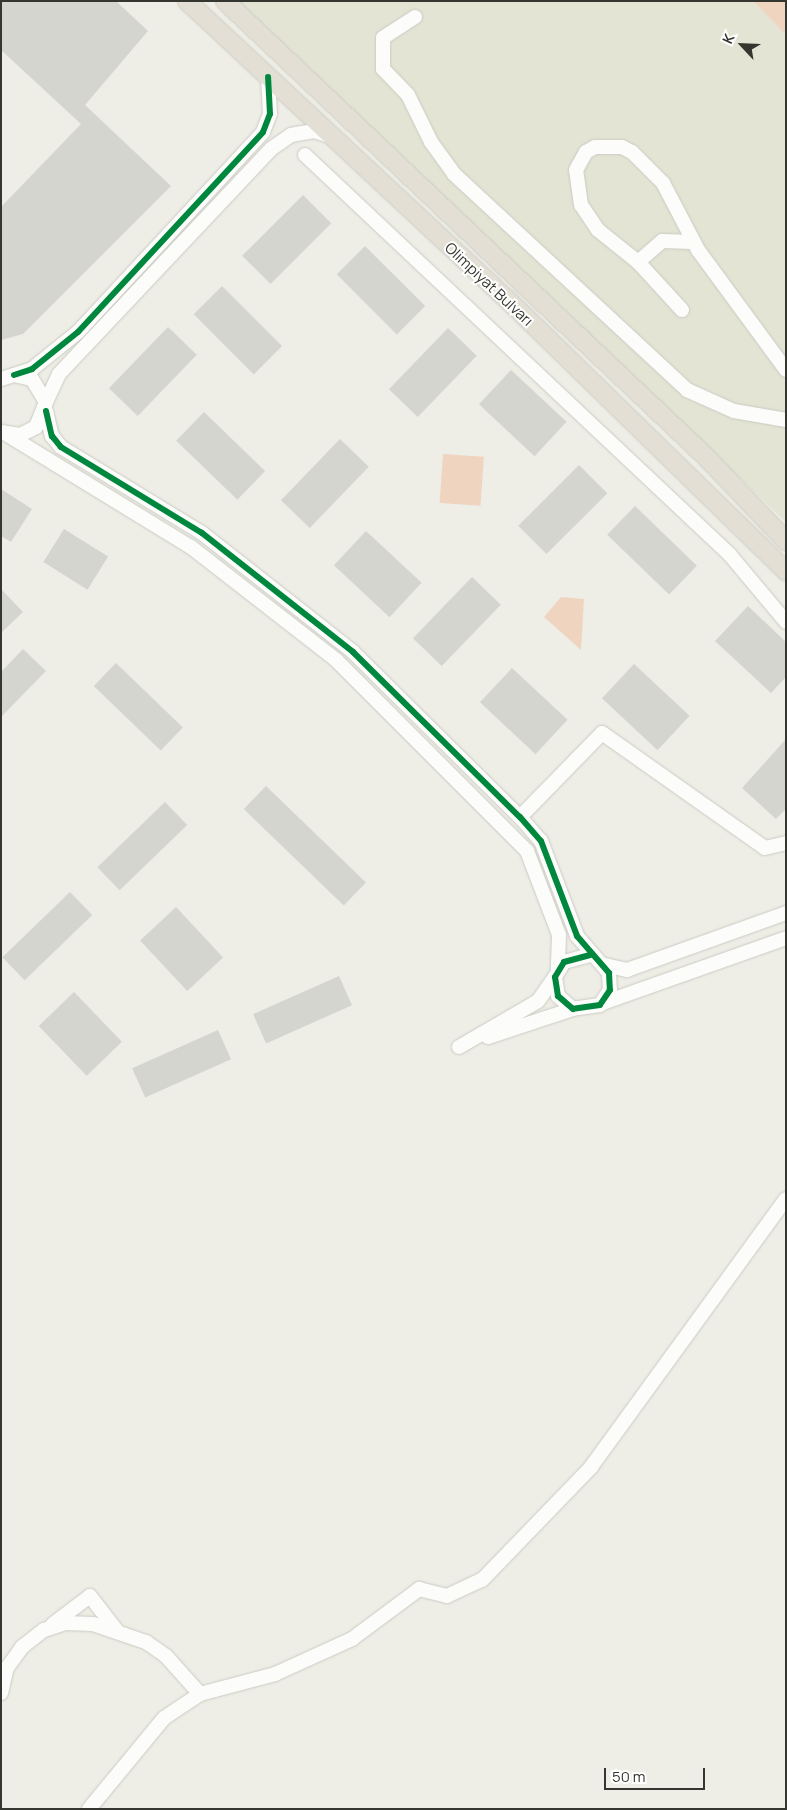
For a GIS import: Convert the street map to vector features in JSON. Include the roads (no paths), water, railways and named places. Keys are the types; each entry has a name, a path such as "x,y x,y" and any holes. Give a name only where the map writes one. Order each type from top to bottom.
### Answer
{"main road":[{"name":"Olimpiyat Bulvarı","path":"187,1 672,458 786,571"},
{"name":"Olimpiyat Bulvarı","path":"225,1 707,458 786,541"}],"street":[{"path":"415,16 383,38 383,69 408,95 431,142 454,174 487,200 687,390 734,411 786,420"},
{"path":"6,377 32,369 78,332 263,132 270,114 268,77"},
{"path":"2,431 29,432 46,406 59,374 271,149 291,135 314,131 332,136"},
{"path":"682,310 638,262 598,230 581,205 576,170 586,152 596,147 622,147 640,157 664,182 693,242 786,370"},
{"path":"306,155 730,555 786,622"},
{"path":"638,262 662,240 693,242"},
{"path":"6,377 32,379 46,406 52,436 61,447 202,533 353,652 520,817 541,841 577,936 590,955 605,965 627,970 786,913"},
{"path":"2,431 191,547 336,660 527,851 559,935 558,996 573,1009"},
{"path":"520,817 602,733 765,848 786,843"},
{"path":"590,955 572,956 557,973 538,1001 458,1047 573,1009 600,1005 786,938"},
{"path":"600,1005 610,990 605,965"},
{"path":"89,1809 164,1718 200,1694 276,1674 352,1639 419,1589 447,1596 482,1580 597,1460 786,1199"},
{"path":"1,1693 7,1668 22,1647 90,1596 117,1631"},
{"path":"44,1630 66,1623 117,1631 166,1656 200,1694"}]}
